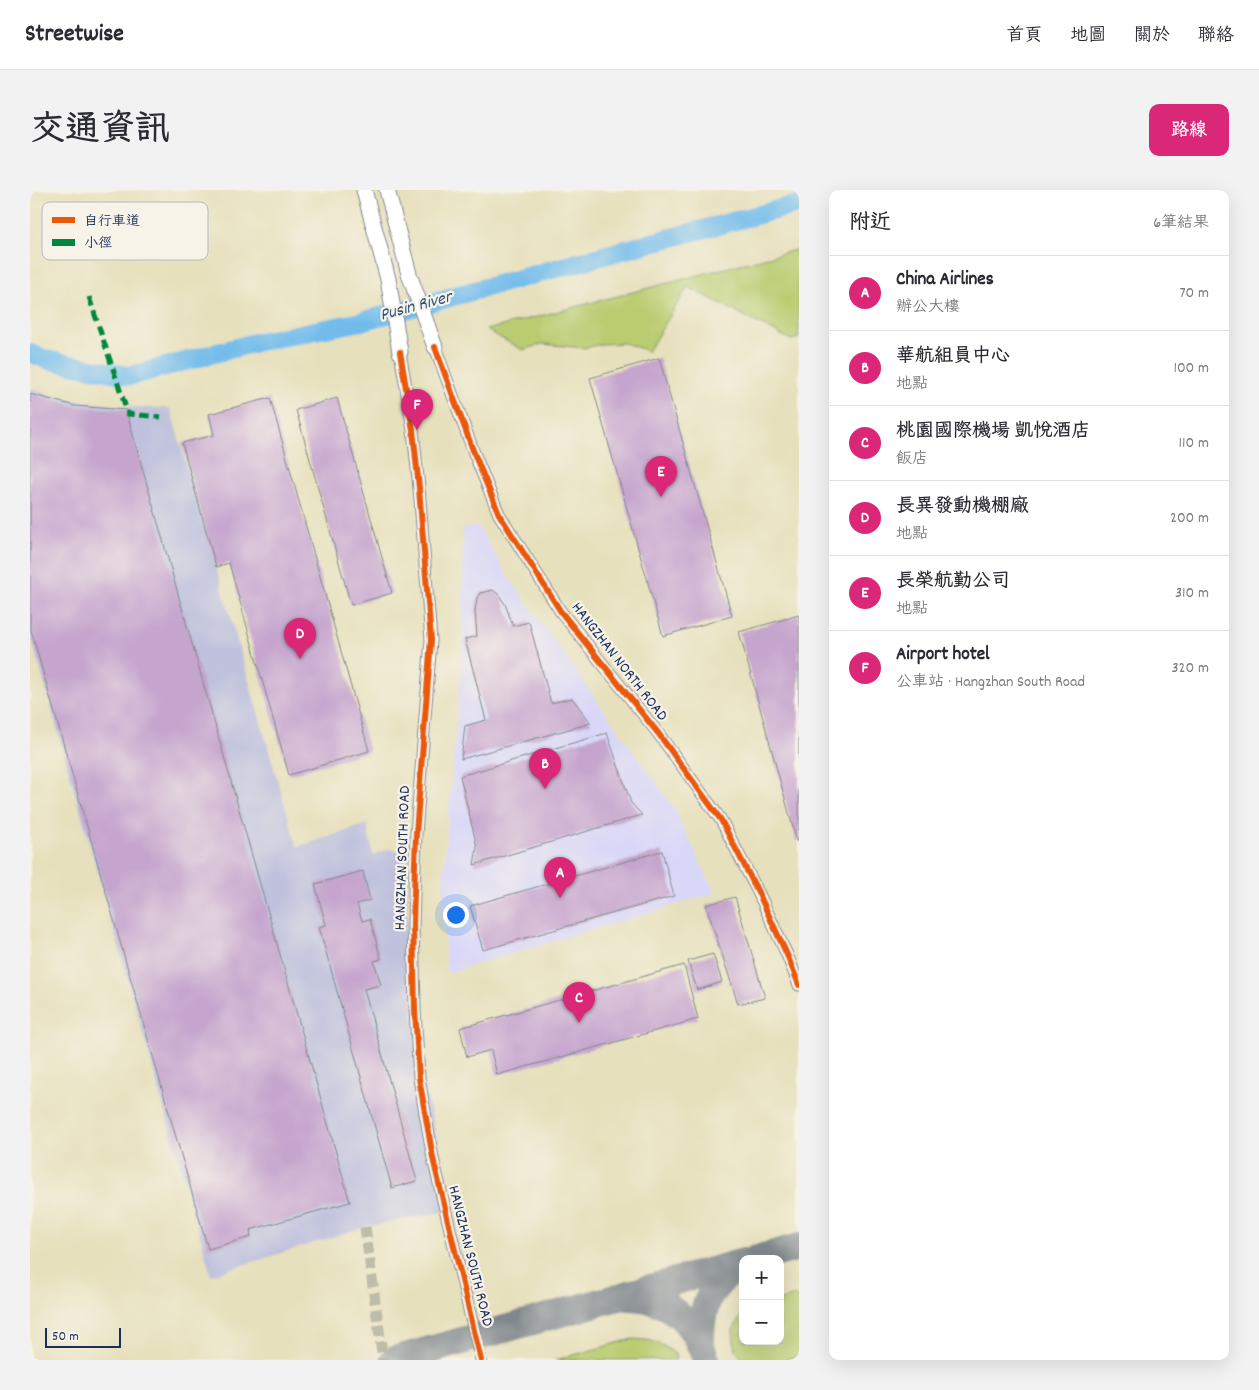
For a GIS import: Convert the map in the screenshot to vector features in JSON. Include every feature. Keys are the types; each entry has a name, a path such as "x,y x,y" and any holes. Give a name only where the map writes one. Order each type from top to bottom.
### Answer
{"highway":[{"path":"359,190 372,218"},
{"path":"364,190 388,279 400,352"},
{"path":"387,190 409,274 435,347"}],"street":[{"name":"HANGZHAN NORTH ROAD","path":"435,347 464,427 499,514 561,612 658,733 721,820 759,894 799,985"},
{"name":"HANGZHAN SOUTH ROAD","path":"400,352 413,430 431,640 416,834 413,924 419,1078 433,1158 481,1360"}],"shaded area":[{"path":"30,388 60,398 128,407 170,408 297,847 367,824 373,855 387,849 398,850 408,867 407,950 418,1057 453,1210 365,1227 211,1275 30,633"},
{"path":"477,525 505,572 674,808 715,893 446,973 443,880 463,645 463,529"}],"green space":[{"path":"799,249 799,338 791,340 688,287 648,351 624,343 601,344 586,348 542,344 523,350 486,330"},
{"path":"799,1295 799,1356 784,1360 744,1360 735,1351 733,1330 739,1319 739,1345 784,1345 784,1299"},
{"path":"632,1339 650,1341 664,1346 675,1354 676,1360 555,1360"}],"building":[{"path":"659,358 732,616 663,636 590,378"},
{"path":"30,394 75,406 126,410 350,1202 250,1230 251,1237 208,1249 30,627"},
{"path":"270,398 369,751 289,775 229,563 216,567 182,443 214,435 209,414"},
{"path":"337,398 392,593 351,605 296,410"},
{"path":"493,590 505,604 513,626 529,622 551,703 572,698 591,723 461,759 465,726 486,720 465,639 477,636 475,611 477,598 480,593"},
{"path":"799,615 799,841 797,842 739,632"},
{"path":"607,733 631,803 642,815 474,865 477,847 460,776"},
{"path":"662,851 674,896 483,950 470,906"},
{"path":"363,871 370,900 357,904 362,921 370,919 381,959 374,961 381,985 364,989 417,1181 392,1188 319,927 326,925 315,884"},
{"path":"735,897 765,998 738,1004 706,905"},
{"path":"713,954 722,982 697,990 688,961"},
{"path":"684,965 698,1019 497,1075 491,1050 467,1057 460,1028"}],"waterway":[{"name":"Pusin River","path":"30,353 48,360 130,376 257,342 359,322 799,204"}],"taxiway":[{"path":"770,1255 799,1247"},
{"path":"394,1360 739,1263"},
{"path":"701,1346 702,1320 708,1299 721,1281 739,1266"},
{"path":"628,1297 643,1298 656,1302 668,1307 678,1315 695,1334 706,1360"}],"tunnel":[{"path":"365,1227 383,1360"}],"marked path":[{"path":"89,297 128,414 161,417"}],"cycle path":[{"path":"435,347 474,453 499,514 561,612 658,733 721,820 759,894 799,985"},
{"path":"400,352 413,430 431,640 416,834 413,924 419,1078 433,1158 481,1360"}],"place":[{"name":"Airport hotel","path":"417,430"},
{"name":"長榮航勤公司","path":"661,497"},
{"name":"長異發動機棚廠","path":"300,659"},
{"name":"華航組員中心","path":"545,789"},
{"name":"China Airlines","path":"560,898"},
{"name":"桃園國際機場 凱悅酒店","path":"579,1023"}]}
